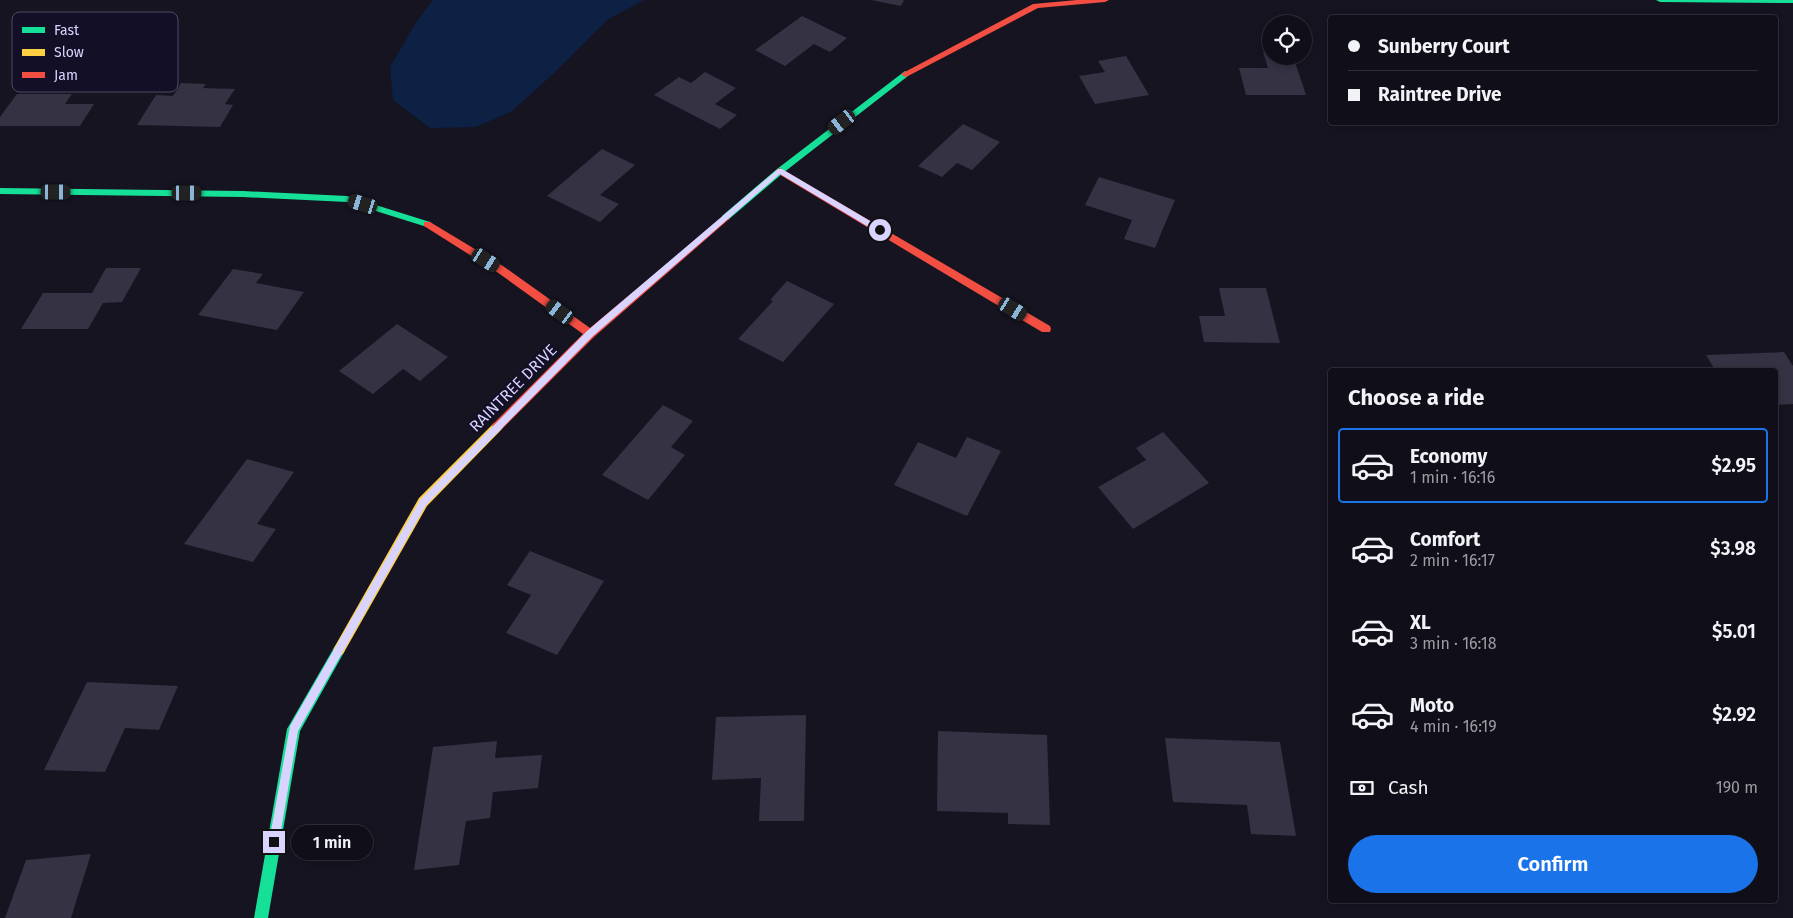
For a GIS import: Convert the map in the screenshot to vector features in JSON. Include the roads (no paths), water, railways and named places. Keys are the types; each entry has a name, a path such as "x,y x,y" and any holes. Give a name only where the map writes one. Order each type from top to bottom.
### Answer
{"street":[{"name":"RAINTREE DRIVE","path":"261,918 294,729 423,502 590,334 780,171 905,74 1036,6 1105,0"},
{"path":"1660,0 1793,1"},
{"path":"780,171 1046,329"},
{"path":"0,191 243,194 347,199 428,224 500,269 590,334"}],"water":[{"path":"433,0 644,0 607,20 554,73 512,111 476,127 430,128 393,100 390,67 417,21"}]}
